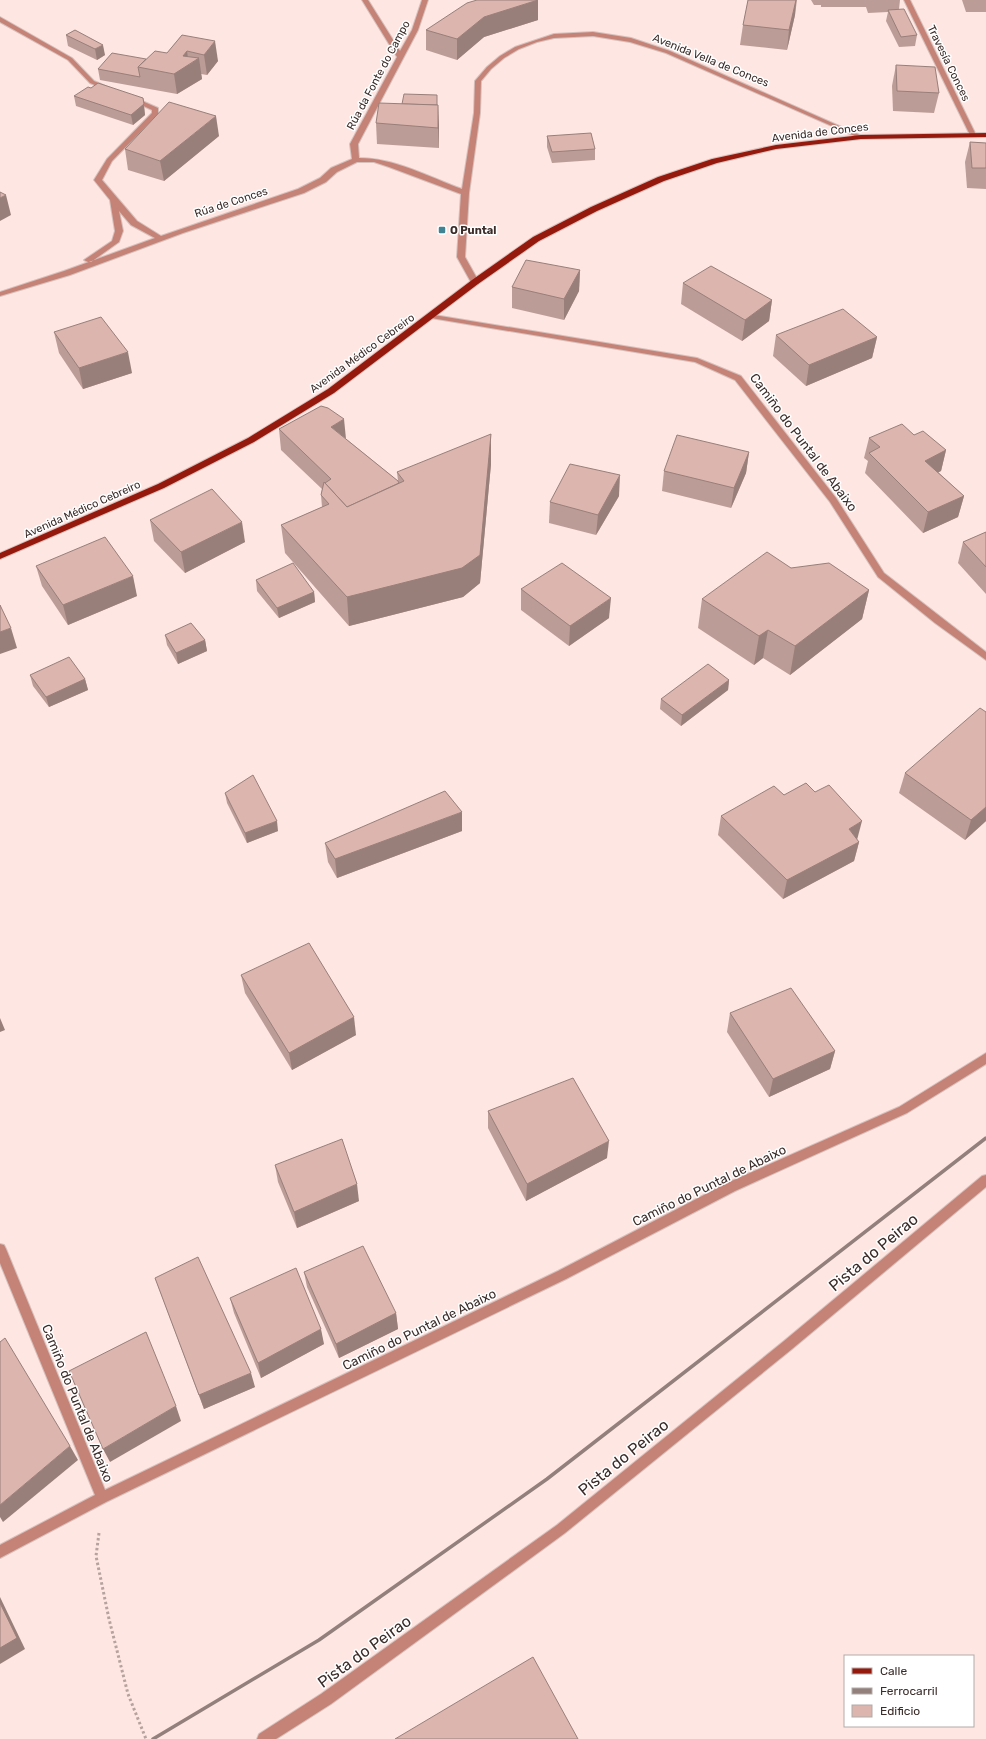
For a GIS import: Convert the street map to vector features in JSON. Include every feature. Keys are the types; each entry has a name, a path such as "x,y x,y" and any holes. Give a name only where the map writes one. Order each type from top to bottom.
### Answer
{"main road":[{"name":"Avenida de Conces","path":"661,179 715,160 776,147 861,137 986,135"},
{"name":"Avenida Médico Cebreiro","path":"0,556 160,486 251,440 331,391 475,282 536,239 594,209 661,179"}],"street":[{"path":"365,0 401,58"},
{"name":"Rúa da Fonte do Campo","path":"356,160 354,144 415,30 425,0"},
{"name":"Travesía Conces","path":"907,0 974,135"},
{"path":"0,19 70,59 92,82 156,109 155,114 109,160 98,180 134,223 160,238"},
{"name":"Avenida Vella de Conces","path":"475,282 461,257 465,193 477,113 478,81 489,68 502,57 523,45 554,36 593,34 630,40 668,52 861,137"},
{"name":"Rúa de Conces","path":"0,294 67,273 160,238 301,191 323,180 334,170 356,160 374,160 392,165 465,193"},
{"path":"67,273 103,251 114,242 119,231 114,200"},
{"name":"Camiño do Puntal de Abaixo","path":"431,316 697,360 738,378 833,500 881,575 986,658"},
{"name":"Camiño do Puntal de Abaixo","path":"0,1249 102,1498 562,1275 731,1187 903,1110 986,1058"},
{"name":"Pista do Peirao","path":"264,1739 326,1699 561,1529 788,1345 986,1180"},
{"path":"0,1552 102,1498"}],"path":[{"path":"102,1498 96,1556 108,1619 128,1694 146,1739"}],"building":[{"path":"477,0 538,0 484,17 457,39 426,30 467,3"},
{"path":"748,0 796,0 789,30 743,25"},
{"path":"904,9 917,35 901,37 888,10"},
{"path":"75,30 103,45 95,49 66,35"},
{"path":"182,35 215,41 204,55 187,51 183,56 199,58 174,74 138,67 155,51 167,53"},
{"path":"112,53 146,59 138,67 140,77 98,69"},
{"path":"896,65 935,67 939,93 897,91"},
{"path":"98,83 143,98 144,104 131,115 74,96 88,87 91,88"},
{"path":"404,94 437,95 437,105 402,104"},
{"path":"169,102 216,116 160,161 125,149"},
{"path":"379,103 438,105 438,128 376,123"},
{"path":"591,133 595,149 552,152 547,136"},
{"path":"970,142 986,143 986,168 972,168"},
{"path":"0,192 6,195 0,198"},
{"path":"526,260 580,270 564,299 512,287"},
{"path":"711,266 772,300 745,320 683,283"},
{"path":"843,309 877,337 809,365 776,335"},
{"path":"101,317 128,352 79,368 54,332"},
{"path":"321,406 328,408 344,419 331,427 399,483 347,507 325,483 331,479 279,429"},
{"path":"902,424 914,435 923,431 946,450 925,461 964,496 928,512 869,453 880,447 869,438"},
{"path":"491,434 480,555 462,568 347,597 281,525 329,504 321,495 324,482 347,507 404,481 397,472"},
{"path":"677,435 749,452 734,488 664,471"},
{"path":"570,464 620,475 598,515 550,502"},
{"path":"212,489 242,522 181,552 150,520"},
{"path":"986,532 986,567 963,542"},
{"path":"105,537 133,576 63,605 36,566"},
{"path":"767,552 791,568 829,563 869,590 795,646 768,630 759,636 702,599"},
{"path":"293,563 314,592 277,608 256,580"},
{"path":"562,563 611,598 570,626 521,589"},
{"path":"0,605 11,628 0,632"},
{"path":"191,623 205,640 176,653 165,635"},
{"path":"69,657 85,679 46,697 30,675"},
{"path":"708,664 729,680 682,715 661,699"},
{"path":"980,708 986,712 986,807 971,820 905,773"},
{"path":"253,775 277,821 245,833 225,793"},
{"path":"806,783 815,792 829,785 862,821 849,829 859,842 787,880 721,816 774,786 784,795"},
{"path":"445,791 462,812 335,859 325,843"},
{"path":"309,943 354,1017 289,1053 241,975"},
{"path":"791,988 835,1051 773,1079 730,1013"},
{"path":"573,1078 609,1141 527,1184 488,1111"},
{"path":"342,1139 357,1184 294,1212 275,1165"},
{"path":"363,1246 396,1313 336,1344 304,1272"},
{"path":"198,1257 251,1373 199,1395 155,1278"},
{"path":"296,1268 321,1329 258,1363 230,1298"},
{"path":"146,1332 176,1406 103,1449 69,1371"},
{"path":"5,1338 70,1446 0,1505 0,1342"},
{"path":"0,1603 17,1638 0,1648"},
{"path":"533,1657 578,1739 395,1739"}],"railway":[{"path":"153,1739 319,1640 547,1479 986,1138"}],"place":[{"name":"O Puntal","path":"442,230"}]}
